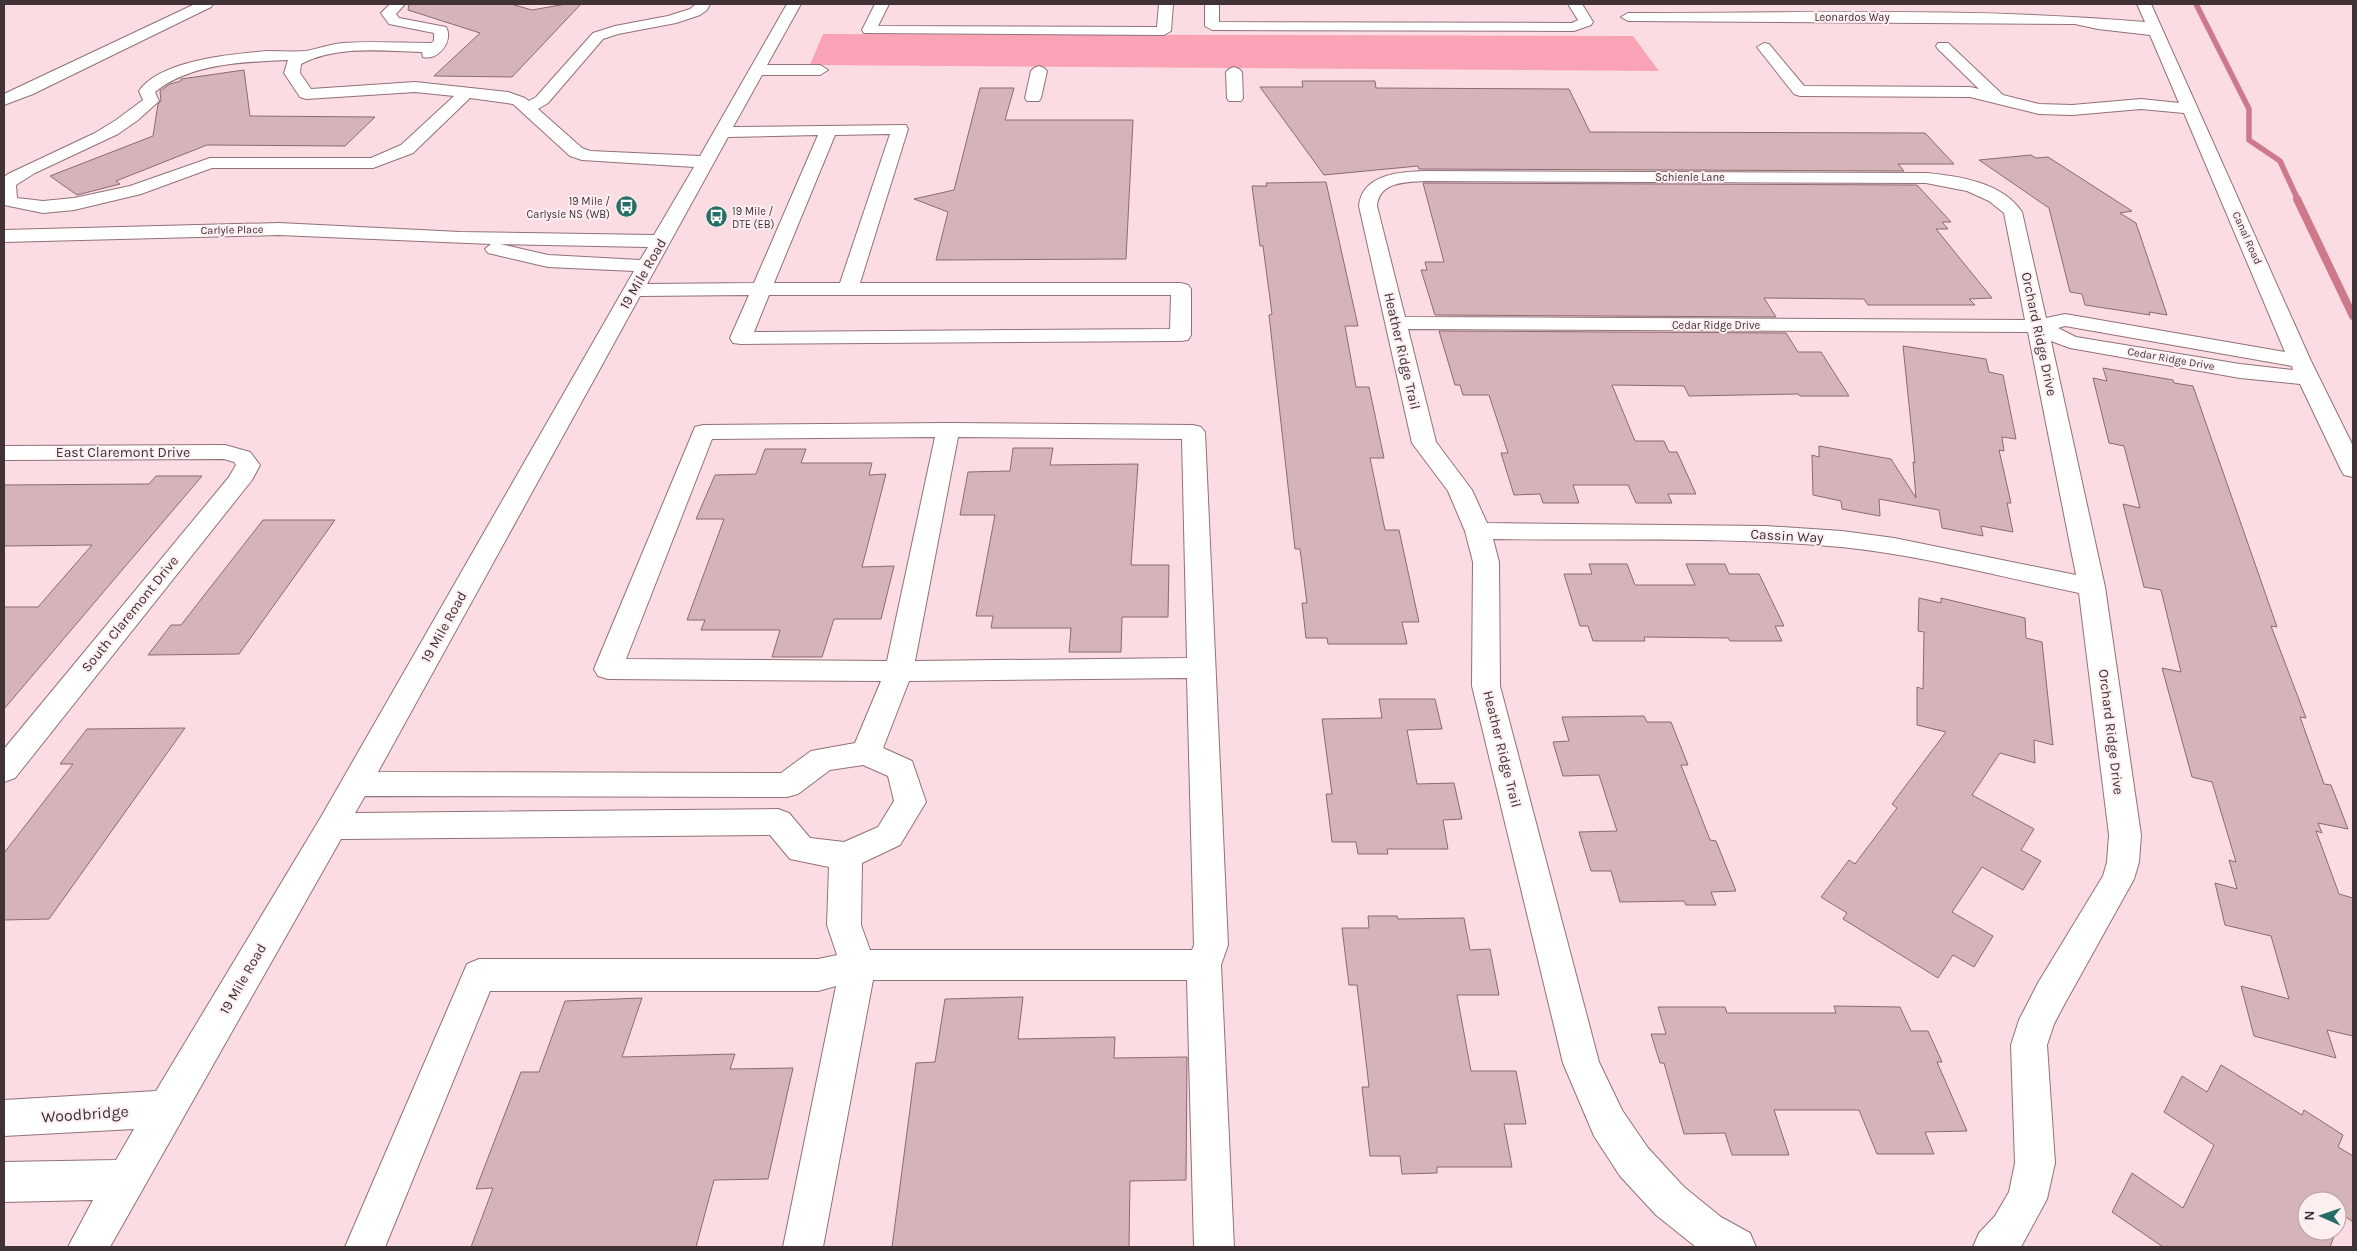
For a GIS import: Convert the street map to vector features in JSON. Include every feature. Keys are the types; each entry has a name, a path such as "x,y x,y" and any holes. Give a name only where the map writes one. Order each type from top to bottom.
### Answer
{"street":[{"path":"4,100 27,91 206,4"},
{"path":"389,90 442,42 441,30 394,21 388,13 398,4"},
{"path":"527,109 542,100 598,36 615,30 687,15 702,7 703,4"},
{"name":"19 Mile Road","path":"88,1247 166,1108 356,784 707,162 794,4"},
{"path":"882,4 869,30 1164,32 1166,4"},
{"path":"1212,4 1212,26 1545,27 1574,27 1586,22 1575,4"},
{"path":"1731,4 1742,16"},
{"path":"1970,4 1986,18"},
{"name":"Canal Road","path":"2144,4 2305,369 2353,470"},
{"name":"Leonardos Way","path":"1628,16 2075,20 2155,29"},
{"path":"1943,46 1998,99"},
{"path":"1764,47 1800,91 1970,92 2039,109 2072,110 2141,104 2190,109"},
{"path":"435,48 334,48 305,55 247,58 187,68 167,75 154,82 146,91 151,101 138,114 89,142 42,162 9,182 6,190 8,201 24,205 43,206 74,204 135,190 210,163 373,163 407,149 466,92"},
{"path":"305,55 294,62 292,73 306,94 389,90 415,86 508,97 519,101 576,152 588,156 707,162"},
{"path":"757,70 820,70"},
{"path":"1033,98 1039,71"},
{"path":"1234,72 1235,98"},
{"path":"723,132 900,129 848,289"},
{"path":"634,290 761,289 1181,289 1180,336 741,338 761,289 829,130"},
{"name":"Schienle Lane","path":"1382,184 1397,178 1425,176 1926,178 1960,183 1996,197"},
{"name":"Heather Ridge Trail","path":"1382,184 1371,191 1367,198 1424,443 1460,490 1478,531 1486,562 1486,686 1581,1063 1608,1123 1634,1162 1670,1201 1722,1239"},
{"name":"Orchard Ridge Drive","path":"1993,1247 2009,1230 2026,1199 2035,1163 2028,1045 2037,1020 2118,879 2123,862 2125,834 2092,586 2016,218 2009,206 1996,197"},
{"name":"Carlyle Place","path":"4,236 279,229 350,230 460,238 662,241"},
{"name":"Carlyle Place","path":"460,238 512,255 548,261 647,266"},
{"name":"Cedar Ridge Drive","path":"1396,324 2037,326 2065,320 2305,369"},
{"path":"866,753 900,671 948,430"},
{"path":"1202,668 900,671 608,668 703,432 948,430 1193,432 1202,668 1211,945 1204,965 1214,1247"},
{"name":"East Claremont Drive","path":"4,453 225,452 242,457"},
{"name":"South Claremont Drive","path":"4,770 240,480 248,465 242,457"},
{"name":"Cassin Way","path":"1478,531 1765,534 1842,539 1894,546 2092,586"},
{"path":"332,826 778,822 801,850 846,856 889,836 910,802 901,769 866,753 822,759 787,785 356,784"},
{"path":"803,1247 858,965 844,925 846,856"},
{"path":"366,1247 479,975 818,975 858,965 1204,965"},
{"name":"Woodbridge","path":"4,1118 166,1108"},
{"path":"4,1182 127,1179"}],"shaded area":[{"path":"823,34 1633,36 1659,71 810,65"}],"building":[{"path":"409,4 511,4 532,10 566,4 581,4 512,77 434,76 480,33 408,10"},
{"path":"244,70 250,116 375,117 345,146 207,145 116,181 120,184 77,195 50,176 153,136 158,104 161,101 160,91 170,84 181,81 181,79"},
{"path":"1302,81 1375,81 1376,88 1569,89 1590,132 1925,133 1954,164 1898,164 1904,171 1419,169 1418,166 1324,175 1260,87 1303,87"},
{"path":"980,88 1014,88 1005,120 1133,120 1126,259 936,260 948,212 914,199 954,190"},
{"path":"2031,155 2036,158 2048,157 2132,211 2120,213 2136,223 2167,315 2149,312 2150,315 2085,305 2082,294 2070,292 2049,208 1979,160"},
{"path":"1326,182 1358,326 1345,326 1356,387 1369,387 1384,458 1370,458 1385,530 1399,530 1419,622 1402,622 1407,644 1328,644 1327,638 1306,638 1302,603 1307,603 1300,549 1295,549 1269,315 1272,314 1263,246 1260,246 1252,186 1267,186 1266,183"},
{"path":"1423,183 1917,185 1951,222 1942,222 1948,229 1936,229 1992,298 1969,299 1975,305 1868,305 1864,299 1764,298 1776,317 1435,315 1421,270 1427,270 1425,262 1444,262"},
{"path":"1439,331 1786,333 1798,352 1821,352 1849,396 1800,396 1798,394 1689,396 1684,386 1612,385 1635,441 1664,441 1669,452 1677,452 1696,494 1668,494 1672,503 1636,503 1628,485 1573,485 1579,503 1543,503 1540,494 1514,495 1501,453 1508,453 1489,395 1463,395 1460,385 1455,385"},
{"path":"1903,346 1986,359 1989,372 2003,375 2016,439 2002,437 2004,451 1999,450 2011,503 2007,503 2013,532 1981,526 1983,536 1942,528 1939,510 1879,499 1880,516 1842,509 1841,501 1813,495 1812,455 1819,457 1819,446 1891,459 1916,498 1913,462 1915,463"},
{"path":"2103,368 2173,380 2174,383 2193,386 2277,627 2271,626 2306,718 2300,717 2324,784 2331,785 2348,829 2318,823 2322,833 2316,831 2339,894 2353,898 2353,1036 2327,1030 2336,1058 2254,1036 2241,986 2289,999 2271,936 2225,925 2215,883 2237,889 2229,860 2236,862 2212,782 2192,777 2162,668 2181,672 2161,590 2144,587 2123,504 2140,508 2124,446 2109,443 2093,378 2107,381"},
{"path":"1013,448 1053,448 1050,465 1138,464 1131,565 1169,565 1168,617 1122,617 1121,652 1069,652 1071,628 991,628 993,616 976,616 995,515 960,515 968,472 1010,471"},
{"path":"765,449 806,449 801,463 872,463 869,475 886,474 862,567 894,566 881,619 834,619 822,657 772,657 780,630 701,630 705,620 687,620 724,519 696,519 715,475 756,474"},
{"path":"156,476 202,476 4,709 4,607 38,607 92,545 4,546 4,485 149,484"},
{"path":"263,520 335,520 239,654 148,655 171,625 181,625"},
{"path":"1589,564 1627,564 1635,585 1695,585 1686,564 1725,564 1729,574 1759,574 1784,626 1775,626 1782,641 1730,641 1728,638 1644,637 1645,641 1593,641 1588,626 1580,626 1564,574 1592,574"},
{"path":"1919,598 1941,603 1941,598 2025,618 2026,638 2042,642 2053,745 2034,740 2035,763 2000,753 1972,795 2034,829 2021,850 2041,861 2023,890 1982,867 1952,912 1993,936 1974,967 1953,955 1938,978 1843,919 1847,913 1821,897 1849,860 1855,864 1897,808 1892,804 1946,732 1917,725 1917,687 1923,689 1924,632 1918,631"},
{"path":"1379,699 1435,699 1442,729 1407,730 1417,784 1454,783 1462,819 1443,820 1448,849 1387,849 1388,854 1358,854 1356,842 1332,842 1326,794 1332,794 1322,719 1382,718"},
{"path":"1644,716 1647,722 1671,722 1688,765 1681,765 1710,840 1716,841 1736,891 1711,892 1716,905 1686,905 1684,901 1620,902 1611,871 1591,871 1579,832 1617,831 1599,775 1563,776 1553,742 1569,741 1562,717"},
{"path":"185,728 49,919 4,920 4,853 73,764 60,764 87,729"},
{"path":"1368,916 1397,916 1398,919 1464,918 1470,950 1490,949 1499,995 1457,995 1471,1071 1516,1071 1526,1124 1504,1124 1512,1167 1437,1167 1437,1173 1402,1174 1400,1156 1370,1156 1362,1087 1369,1087 1357,985 1349,985 1342,928 1369,928"},
{"path":"1023,997 1018,1039 1115,1037 1114,1058 1187,1057 1186,1180 1130,1181 1129,1247 892,1247 916,1063 935,1062 945,999"},
{"path":"642,998 622,1057 735,1054 730,1069 793,1068 768,1179 714,1180 696,1247 471,1247 493,1188 476,1189 521,1072 539,1072 565,1001"},
{"path":"1834,1006 1900,1007 1911,1031 1928,1031 1942,1062 1937,1062 1967,1131 1925,1132 1934,1154 1877,1154 1859,1110 1774,1110 1789,1155 1732,1155 1725,1133 1684,1134 1664,1063 1660,1063 1651,1034 1666,1034 1658,1007 1725,1007 1727,1013 1836,1013"},
{"path":"2221,1065 2302,1115 2304,1110 2343,1135 2338,1147 2353,1156 2353,1222 2347,1218 2347,1191 2297,1191 2297,1241 2332,1241 2330,1247 2163,1247 2112,1212 2132,1173 2183,1208 2214,1145 2164,1112 2182,1076 2207,1092"}],"waterway":[{"path":"2196,4 2249,109 2249,140 2280,161 2298,200"},
{"path":"2297,199 2353,316"}],"place":[{"name":"19 Mile / Carlysle NS (WB)","path":"626,207"},
{"name":"19 Mile / DTE (EB)","path":"716,217"}]}
